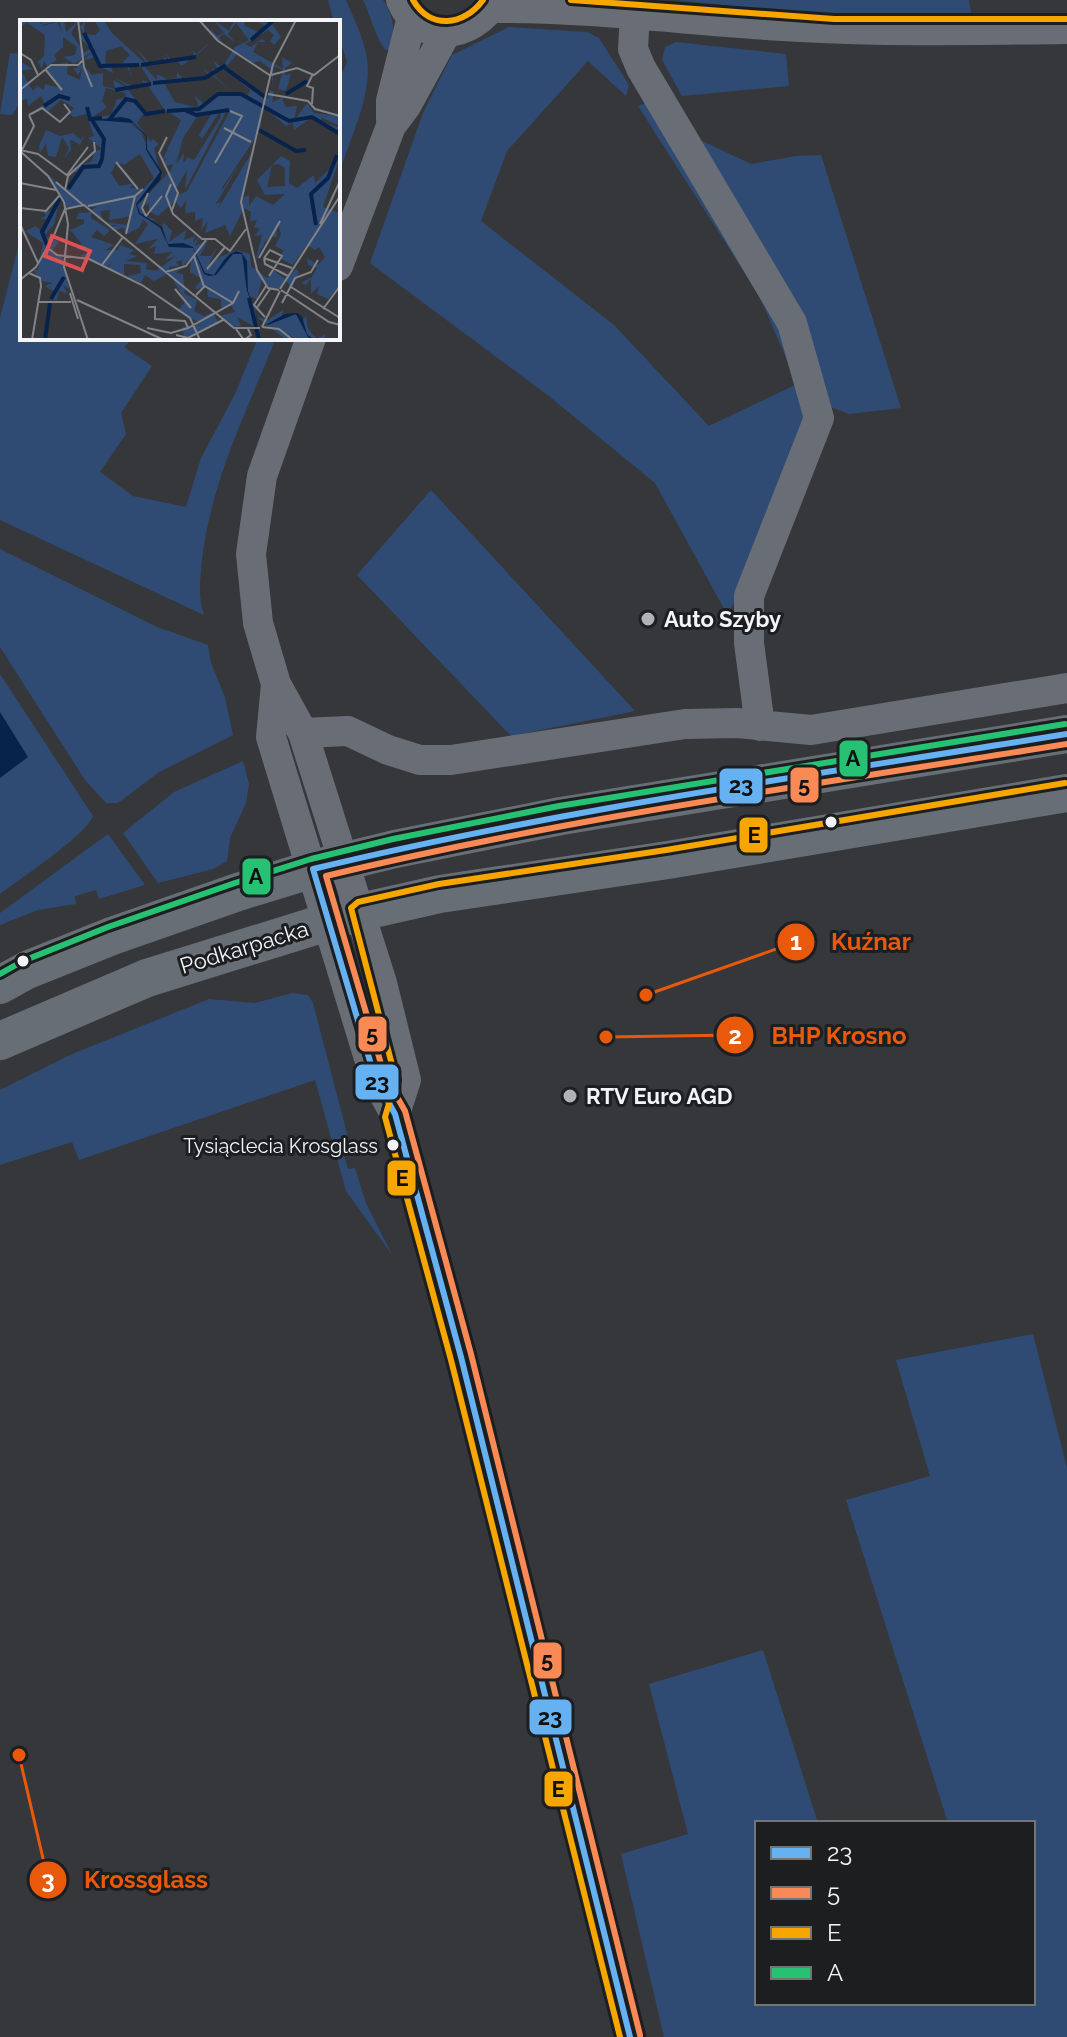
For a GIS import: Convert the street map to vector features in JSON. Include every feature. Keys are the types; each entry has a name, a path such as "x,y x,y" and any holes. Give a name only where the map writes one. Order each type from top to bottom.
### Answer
{"main road":[{"path":"0,985 27,970 112,936 238,892 328,865 429,841 561,816 1067,734"},
{"name":"Podkarpacka","path":"0,1041 147,978 344,917 440,894 668,860 1067,793"}],"street":[{"path":"596,0 635,13"},
{"path":"406,9 426,27 447,31 459,31 475,25 494,4 800,27 1067,29"},
{"path":"391,126 391,101 406,9"},
{"path":"635,13 633,49 641,68 792,323 819,418 749,596 749,643 760,726"},
{"path":"340,261 391,126 406,106 447,31"},
{"path":"310,340 262,476 251,554 258,623 276,684 303,733 328,865 344,917 382,983 406,1080 395,1114 462,1361 630,2037"},
{"path":"276,684 271,737 328,865"},
{"path":"303,733 348,731 388,750 420,760 451,760 685,724 737,723 811,730 1067,688"}],"shaded area":[{"path":"328,0 346,0 361,36 368,72 364,100 341,168 340,78 347,62 340,39 340,20 333,20"},
{"path":"363,0 383,0 386,5 393,23 392,49 386,50 383,46"},
{"path":"675,0 969,0 971,13 808,14"},
{"path":"509,27 587,32 599,38 629,85 626,96 588,61 507,151 481,221 614,325 709,426 797,384 760,297 638,106 651,101 787,330 809,416 785,483 728,616 655,483 550,397 370,263 423,113 452,55"},
{"path":"676,42 786,54 789,86 682,96 662,60 665,47"},
{"path":"10,53 20,54 20,103 12,115 0,114"},
{"path":"698,139 751,164 821,155 901,408 849,414 831,407"},
{"path":"20,240 20,340 131,340 124,347 152,366 121,413 126,434 100,472 133,496 186,507 201,458 235,394 257,340 275,340 213,502 201,574 200,595 204,615 0,520 0,318"},
{"path":"431,490 635,711 511,736 357,575"},
{"path":"0,549 157,627 208,645 211,663 225,697 233,735 159,772 118,803 106,803 85,780 0,647"},
{"path":"0,674 93,816 65,846 0,894"},
{"path":"0,712 28,757 0,778"},
{"path":"243,761 249,784 246,803 230,838 227,861 213,869 158,883 123,833 174,792"},
{"path":"108,834 145,885 99,899 96,890 75,896 76,904 38,910 0,925 0,913"},
{"path":"292,993 308,995 313,1003 350,1145 342,1148 348,1169 355,1168 366,1203 392,1255 346,1191 315,1080 79,1160 72,1142 0,1165 0,1090 72,1054 209,999 255,1003"},
{"path":"1033,1334 1067,1468 1067,2037 664,2037 621,1854 688,1834 649,1684 763,1650 817,1821 755,1821 755,2005 1035,2005 1035,1821 947,1821 846,1500 930,1476 896,1360"}],"transit line":[{"name":"E","path":"413,0 428,16 447,21 466,15 483,0"},
{"name":"E","path":"571,0 834,19 1067,19"},
{"name":"A","path":"0,974 23,961 108,927 235,883 311,859 393,839 559,806 1065,724"},
{"name":"23","path":"630,2037 461,1357 395,1114 375,1078 313,869 594,811 1067,734"},
{"name":"5","path":"640,2035 471,1354 405,1111 384,1074 326,876 602,819 1067,744"},
{"name":"E","path":"620,2037 451,1360 385,1117 396,1080 351,908 358,902 439,884 666,850 1065,783"}],"place":[{"name":"Auto Szyby","path":"648,619"},
{"name":"Kuźnar","path":"646,995"},
{"name":"BHP Krosno","path":"606,1037"},
{"name":"RTV Euro AGD","path":"570,1096"},
{"name":"Tysiąclecia Krosglass","path":"393,1145"},
{"name":"Krossglass","path":"19,1755"}]}
